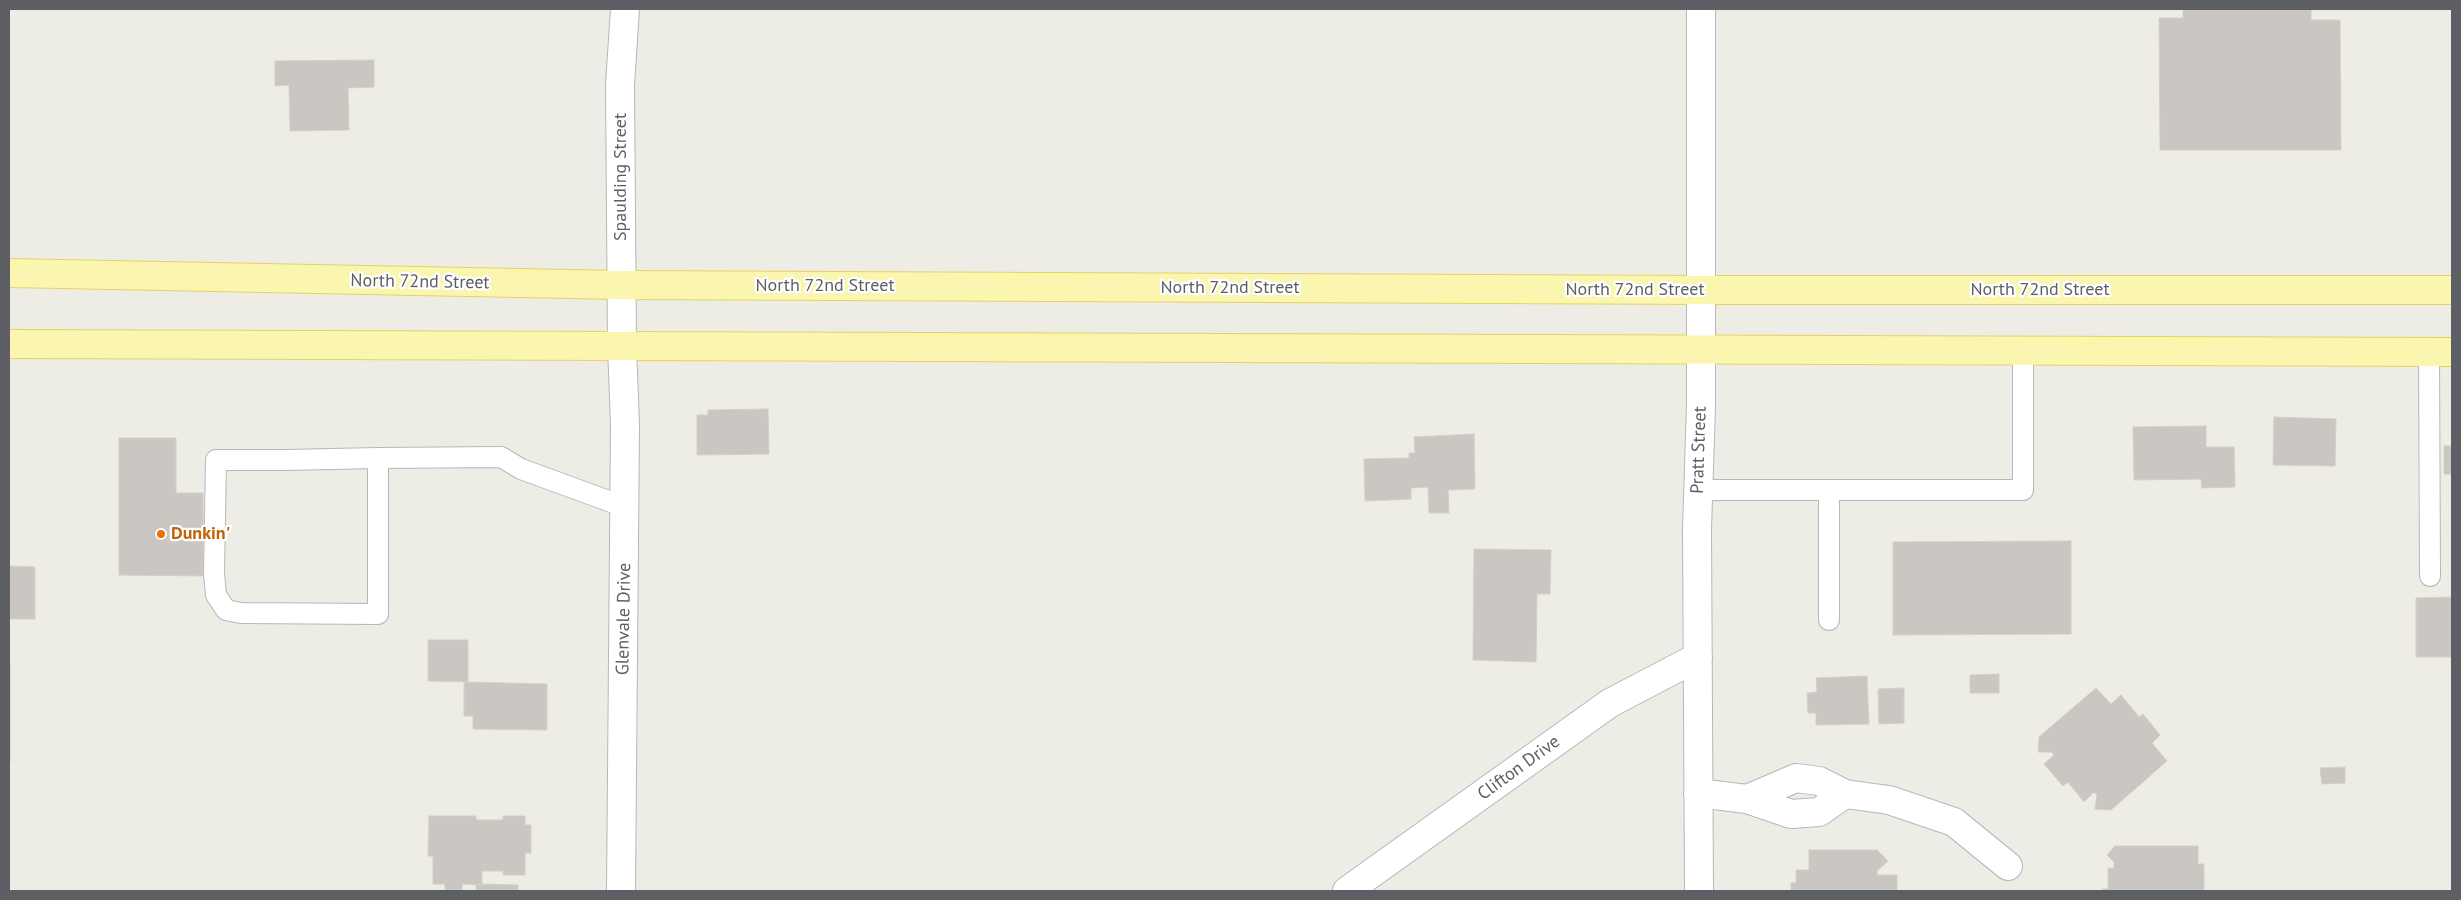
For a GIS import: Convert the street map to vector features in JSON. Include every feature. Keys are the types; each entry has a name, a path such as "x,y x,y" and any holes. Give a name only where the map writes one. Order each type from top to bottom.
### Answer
{"main road":[{"name":"North 72nd Street","path":"9,273 621,285 1701,290 2452,290"},
{"path":"9,344 2440,352"}],"street":[{"name":"Spaulding Street","path":"622,346 620,85 626,9"},
{"name":"Pratt Street","path":"1699,891 1698,490 1701,350 1701,9"},
{"name":"Glenvale Drive","path":"621,891 625,507 625,425 622,346"},
{"name":"Clifton Drive","path":"1347,891 1610,703 1698,657"},
{"path":"1747,799 1796,778 1819,781 1845,794 1889,800 1954,822 2008,866"},
{"path":"1698,793 1747,799 1791,814 1819,812 1845,794"}],"lane":[{"path":"1698,490 2022,490 2023,350"},
{"path":"2430,576 2440,352"},
{"path":"378,458 378,614 241,613 226,610 216,595 214,573 216,460 378,458 501,457 520,469 625,507"},
{"path":"1829,490 1829,620"}],"building":[{"path":"2183,9 2311,9 2311,20 2340,20 2341,150 2160,150 2159,18 2183,18"},
{"path":"374,60 374,87 348,88 349,130 290,131 289,85 275,86 275,61"},
{"path":"768,409 769,454 697,455 697,415 708,415 708,410"},
{"path":"2274,417 2336,419 2335,466 2273,465"},
{"path":"2206,426 2206,447 2234,447 2235,487 2202,488 2201,479 2134,480 2133,427"},
{"path":"1474,434 1475,489 1448,490 1449,513 1429,513 1428,487 1411,488 1411,499 1365,501 1364,459 1409,458 1409,453 1415,453 1414,437"},
{"name":"Dunkin'","path":"119,438 176,438 176,493 203,493 203,576 119,575"},
{"path":"2444,446 2452,446 2452,474 2444,474"},
{"path":"2071,541 2071,634 1893,635 1893,542"},
{"path":"1474,549 1551,550 1550,594 1537,594 1536,662 1473,660"},
{"path":"9,566 35,567 35,619 9,619"},
{"path":"2452,597 2452,657 2416,657 2416,598"},
{"path":"428,640 468,640 468,682 428,681"},
{"path":"10,665 10,764 9,764"},
{"path":"1999,674 1999,693 1970,693 1970,675"},
{"path":"1867,676 1869,724 1816,725 1816,713 1808,713 1807,693 1817,692 1816,678"},
{"path":"464,682 547,684 547,730 473,729 473,716 464,716"},
{"path":"1904,688 1904,723 1879,724 1878,689"},
{"path":"2096,688 2111,704 2121,695 2139,717 2143,714 2160,735 2152,743 2167,761 2111,810 2095,809 2097,795 2094,792 2084,802 2068,782 2063,786 2044,764 2054,755 2051,752 2038,752 2039,737"},
{"path":"2345,767 2345,783 2322,784 2320,768"},
{"path":"429,816 476,816 476,820 503,820 503,816 525,816 525,825 531,825 531,853 525,853 525,875 503,875 503,871 482,871 482,885 462,884 462,891 445,891 445,884 433,884 433,856 428,856"},
{"path":"2115,846 2198,846 2198,864 2204,864 2204,891 2102,891 2102,889 2108,889 2108,868 2114,868 2114,862 2107,855"},
{"path":"1809,850 1877,850 1888,861 1877,871 1877,875 1897,875 1897,891 1791,891 1791,883 1796,883 1796,870 1809,870"},
{"path":"476,884 518,885 518,891 476,891"}],"place":[{"name":"Dunkin'","path":"161,534"}]}
